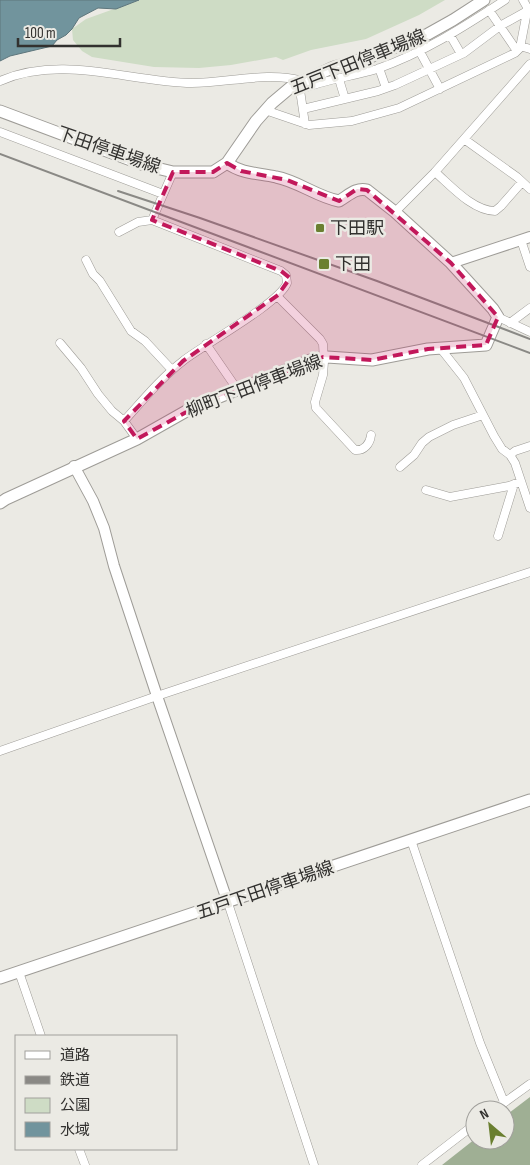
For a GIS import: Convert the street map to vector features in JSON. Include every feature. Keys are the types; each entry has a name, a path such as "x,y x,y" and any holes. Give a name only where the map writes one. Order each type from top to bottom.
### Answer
{"main road":[{"name":"五戸下田停車場線","path":"227,164 265,110 281,95 302,81 428,34 453,20 487,5"},
{"name":"下田停車場線","path":"0,111 144,165 173,172 213,172 227,164"},
{"path":"227,164 241,172 276,176 298,183 332,200 339,201 361,188 367,190 395,212 451,263 498,317"},
{"name":"柳町下田停車場線","path":"0,503 74,466 137,439 190,409 313,359 323,357 372,360 428,349 486,345 498,317"},
{"name":"五戸下田停車場線","path":"0,978 530,800"}],"street":[{"path":"305,124 300,90 379,68 420,50 450,35 487,5 505,0"},
{"path":"518,48 527,11 523,0"},
{"path":"487,5 500,26 518,48"},
{"path":"303,110 386,88 430,69 461,54 500,26 527,11"},
{"path":"450,35 461,54"},
{"path":"265,110 305,124 325,125 352,122 400,108 518,48 530,49"},
{"path":"420,50 440,89"},
{"path":"395,212 435,172 530,64"},
{"path":"379,68 386,88"},
{"path":"0,81 14,75 45,70 91,71 190,83 272,77 290,77 302,81"},
{"path":"339,79 345,99"},
{"path":"0,132 163,194"},
{"path":"464,139 530,189"},
{"path":"152,220 173,172"},
{"path":"435,172 477,207 488,211 495,211 502,206 522,182"},
{"path":"119,232 138,222 152,220 282,271 286,275 287,282 277,296 243,321 206,344 172,370 124,421"},
{"path":"451,263 526,239 530,267"},
{"path":"86,260 131,331 144,341 172,370"},
{"path":"277,296 323,344 323,375 315,402 318,412 355,450 365,448 371,435"},
{"path":"510,322 530,308"},
{"path":"498,317 530,332"},
{"path":"60,344 81,368 98,394 112,411 124,421 137,439"},
{"path":"206,344 237,389"},
{"path":"441,349 464,378 502,449 510,455 515,463 518,483 530,508"},
{"path":"400,467 414,456 428,437 483,414"},
{"path":"510,455 515,451 530,446"},
{"path":"74,466 93,501 104,528 114,566 228,902 314,1165"},
{"path":"426,490 450,497 518,483"},
{"path":"498,536 518,483"},
{"path":"0,750 530,572"},
{"path":"411,840 480,1044 503,1100"},
{"path":"19,972 41,1035"},
{"path":"507,1100 530,1084"},
{"path":"422,1165 465,1132"},
{"path":"79,1150 85,1165"}],"highlighted area":[{"path":"227,163 241,171 287,180 339,201 357,189 367,190 451,263 498,317 486,345 428,349 372,360 323,357 201,404 137,439 124,421 183,361 278,295 290,278 281,271 152,220 173,172 213,172"}],"green space":[{"path":"139,0 445,0 419,15 366,39 311,50 283,60 276,57 231,65 199,68 154,67 92,57 82,51 73,40 72,29 86,19"},
{"path":"530,1097 530,1165 442,1165 465,1147 465,1150 515,1150 515,1108"}],"water":[{"path":"0,0 139,0 116,9 98,8 79,18 72,29 52,46 10,56 0,61"}],"railway":[{"path":"0,154 530,353"},
{"path":"118,191 377,281 530,339"}],"place":[{"name":"下田駅","path":"320,228"},
{"name":"下田","path":"324,264"}]}
